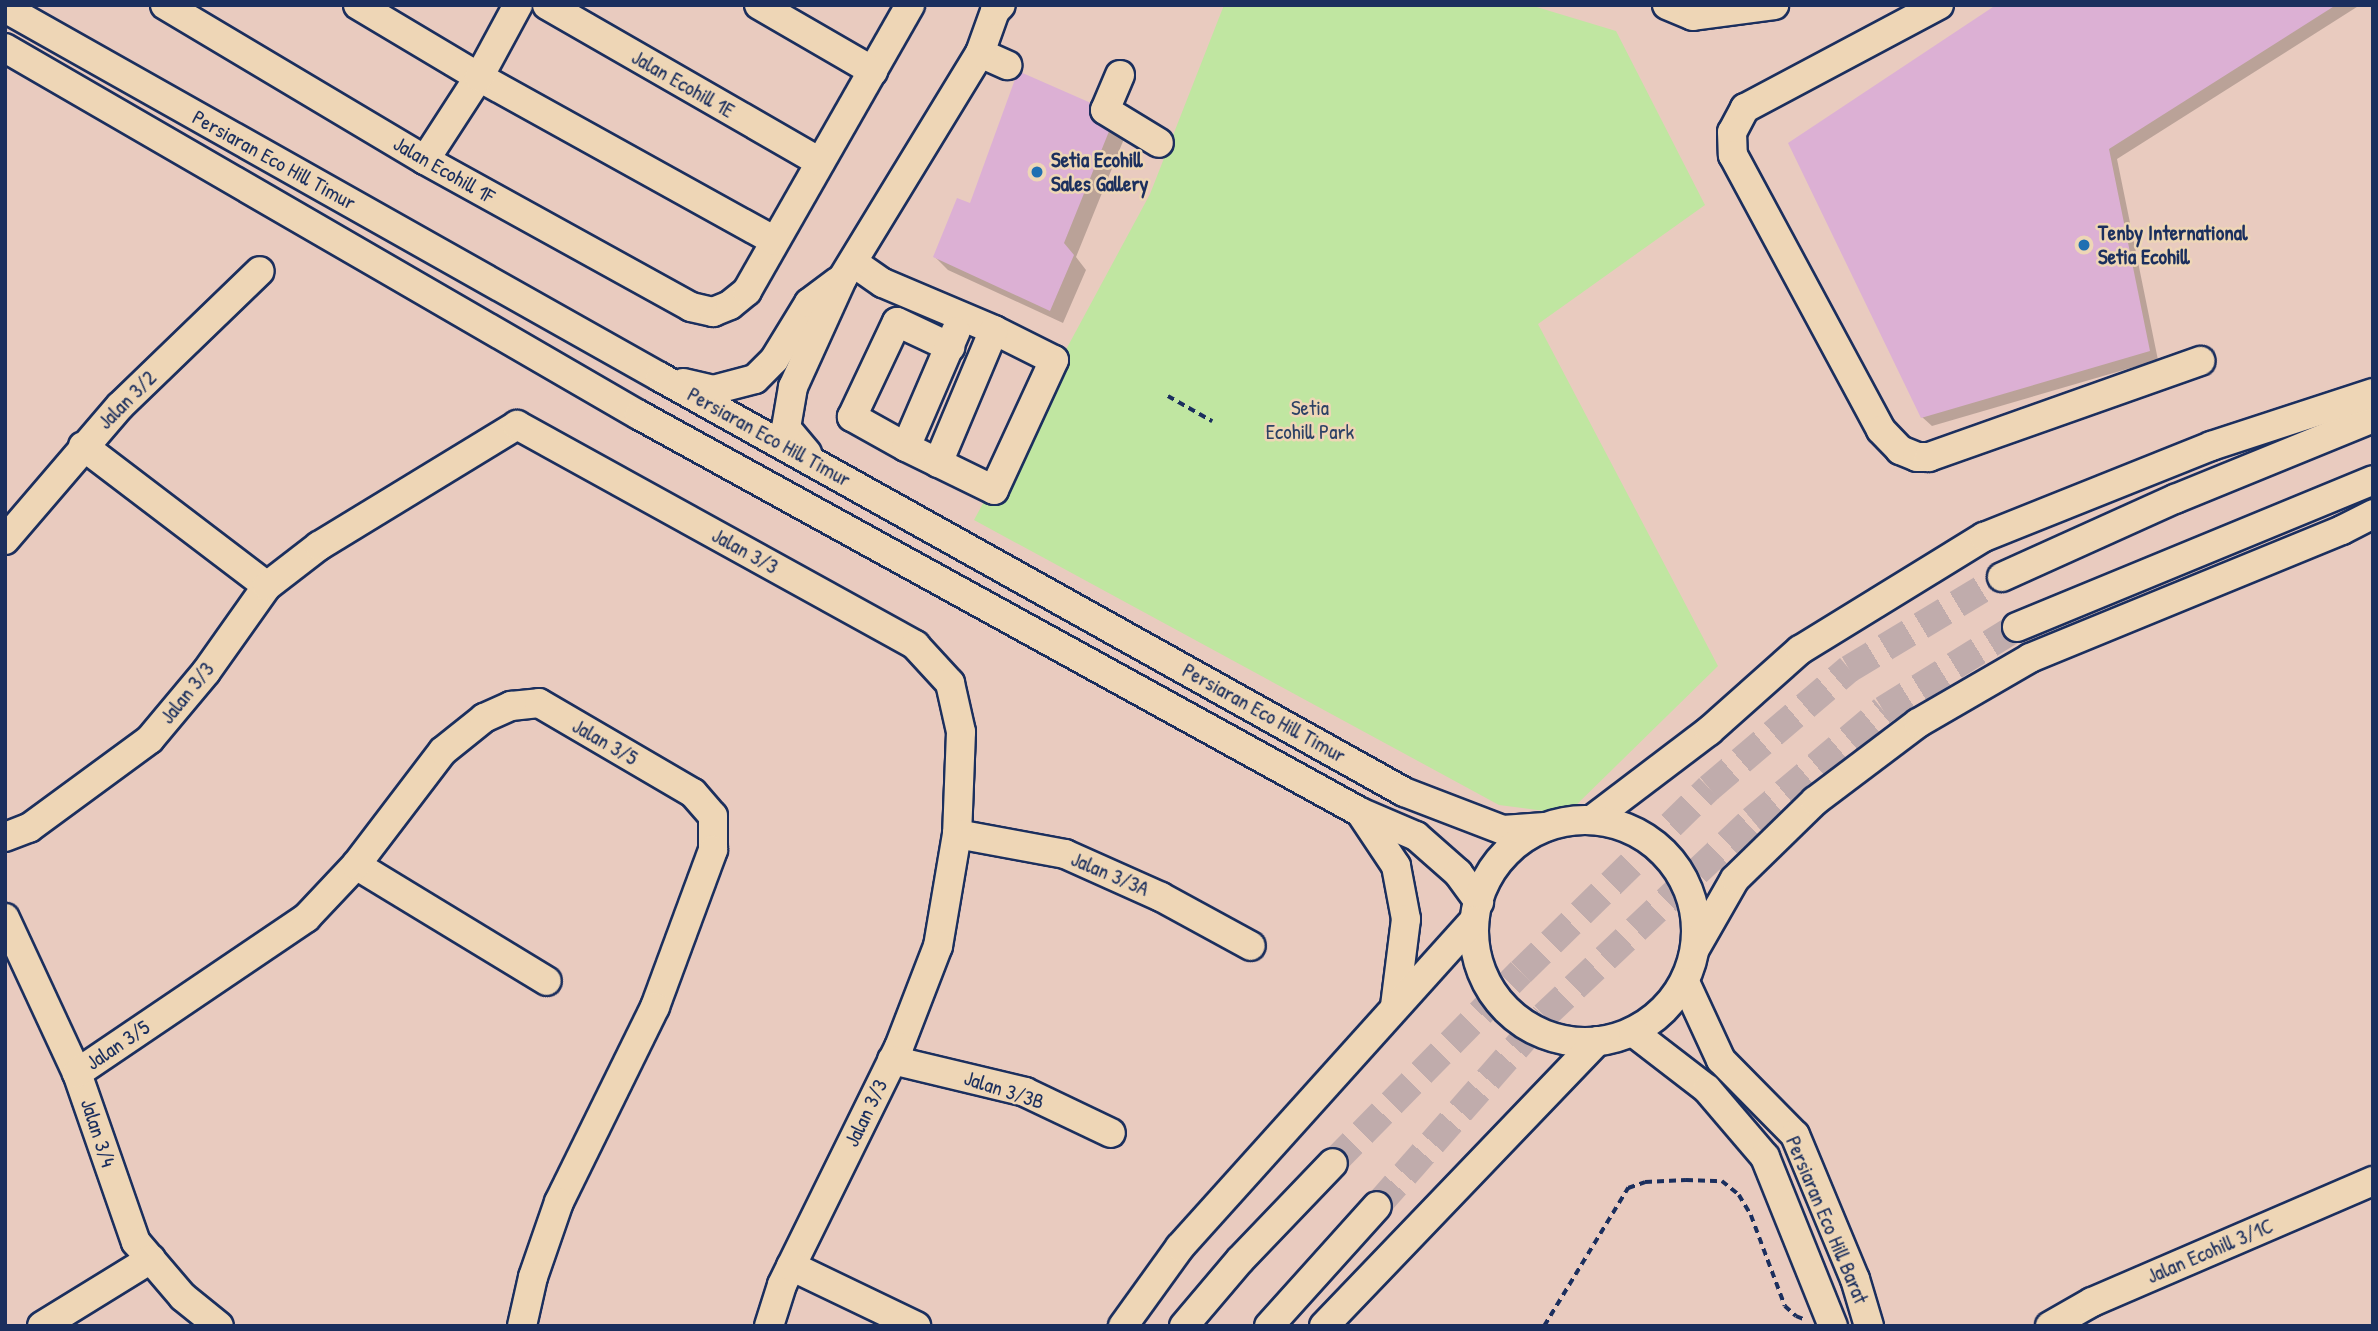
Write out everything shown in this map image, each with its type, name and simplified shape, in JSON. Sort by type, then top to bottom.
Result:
[{"type":"street","points":[[358,5],[479,77],[775,241],[910,5]]},
{"type":"street","points":[[425,160],[479,77],[517,5]]},
{"type":"street","name":"Jalan Ecohill 1E","points":[[547,5],[820,162]]},
{"type":"street","points":[[760,5],[873,71]]},
{"type":"street","points":[[822,466],[798,445],[786,428],[793,387],[848,271],[980,53],[995,11],[1001,5]]},
{"type":"street","points":[[1667,5],[1693,16],[1774,5]]},
{"type":"street","points":[[1939,5],[1745,108],[1732,132],[1733,155],[1881,430],[1900,450],[1917,457],[1929,457],[2200,361]]},
{"type":"street","name":"Persiaran Eco Hill Timur","points":[[5,8],[1404,792],[1503,830],[1545,827]]},
{"type":"street","name":"Jalan Ecohill 1F","points":[[181,9],[425,160],[691,307],[713,312],[730,304],[747,291],[775,241]]},
{"type":"street","name":"Persiaran Eco Hill Timur","points":[[5,48],[639,415],[1360,812],[1416,836],[1458,873],[1476,911]]},
{"type":"street","points":[[980,53],[1007,65]]},
{"type":"street","points":[[1120,75],[1105,110],[1159,143]]},
{"type":"street","name":"Jalan 3/2","points":[[5,540],[120,406],[260,271]]},
{"type":"street","points":[[660,377],[713,390],[755,379],[774,360],[809,303],[848,271]]},
{"type":"street","points":[[848,271],[994,330],[1054,360],[994,489],[906,447],[852,417],[897,322],[950,347]]},
{"type":"street","points":[[906,447],[961,316]]},
{"type":"street","points":[[938,463],[994,330]]},
{"type":"street","points":[[1123,1326],[1180,1247],[1476,911],[1496,863],[1518,842],[1545,827],[1593,819],[1709,731],[1800,650],[1984,537],[2211,446],[2373,393]]},
{"type":"street","points":[[2002,577],[2175,499],[2373,418]]},
{"type":"street","name":"Jalan 3/3","points":[[5,837],[29,828],[150,739],[206,672],[267,586],[319,546],[517,425],[915,645],[950,683],[961,732],[957,834],[938,946],[892,1060],[791,1266],[769,1326]]},
{"type":"street","points":[[83,446],[267,586]]},
{"type":"street","points":[[2017,627],[2373,480]]},
{"type":"street","points":[[1476,911],[1476,950],[1485,978],[1502,1004],[1524,1023],[1559,1039],[1597,1041],[1633,1032],[1663,1011],[1685,982],[1696,947],[1735,879],[1815,801],[1918,723],[2030,658],[2342,530],[2373,514]]},
{"type":"street","name":"Jalan 3/5","points":[[77,1073],[306,918],[356,865],[443,751],[484,718],[510,706],[538,703],[693,793],[713,816],[713,850],[655,1007],[559,1202],[533,1277],[522,1326]]},
{"type":"street","points":[[1360,812],[1396,866],[1406,919],[1395,1006]]},
{"type":"street","points":[[1593,819],[1641,835],[1664,853],[1682,876],[1695,910],[1696,947]]},
{"type":"street","name":"Jalan 3/3A","points":[[957,834],[1065,854],[1161,897],[1251,946]]},
{"type":"street","points":[[356,865],[547,981]]},
{"type":"street","name":"Jalan 3/4","points":[[5,918],[31,979],[77,1073],[136,1242],[183,1297],[219,1326]]},
{"type":"street","name":"Persiaran Eco Hill Barat","points":[[1685,982],[1721,1060],[1795,1135],[1855,1279],[1869,1326]]},
{"type":"street","name":"Persiaran Eco Hill Barat","points":[[1633,1032],[1707,1089],[1765,1157],[1833,1324]]},
{"type":"street","points":[[1324,1326],[1597,1041]]},
{"type":"street","name":"Jalan 3/3B","points":[[892,1060],[1025,1092],[1111,1133]]},
{"type":"street","points":[[1184,1326],[1240,1260],[1333,1163]]},
{"type":"street","name":"Jalan Ecohill 3/1C","points":[[2050,1326],[2092,1302],[2373,1181]]},
{"type":"street","points":[[1269,1326],[1377,1206]]},
{"type":"street","points":[[42,1326],[151,1259]]},
{"type":"street","points":[[791,1266],[916,1326]]},
{"type":"path","points":[[1168,396],[1212,421]]},
{"type":"path","points":[[1544,1326],[1628,1188],[1646,1182],[1686,1180],[1716,1180],[1731,1187],[1751,1215],[1786,1306],[1801,1319],[1833,1324]]},
{"type":"green space","name":"Setia Ecohill Park","points":[[1224,5],[1530,5],[1616,31],[1705,205],[1538,324],[1718,666],[1567,814],[1499,805],[974,520],[1150,194]]},
{"type":"building","points":[[1996,5],[2336,5],[2109,149],[2150,351],[1921,418],[1788,143]]},
{"type":"building","name":"Setia Ecohill Sales Gallery","points":[[1018,71],[1116,114],[1064,243],[1074,255],[1050,311],[933,257],[957,198],[970,203]]},
{"type":"tunnel","points":[[1333,1163],[1521,972],[1709,788],[1849,669],[2002,577]]},
{"type":"tunnel","points":[[1377,1206],[1544,1016],[1752,820],[1883,710],[2017,627]]},
{"type":"place","name":"Setia Ecohill Sales Gallery","points":[[1037,172]]},
{"type":"place","name":"Tenby International Setia Ecohill","points":[[2084,245]]}]
